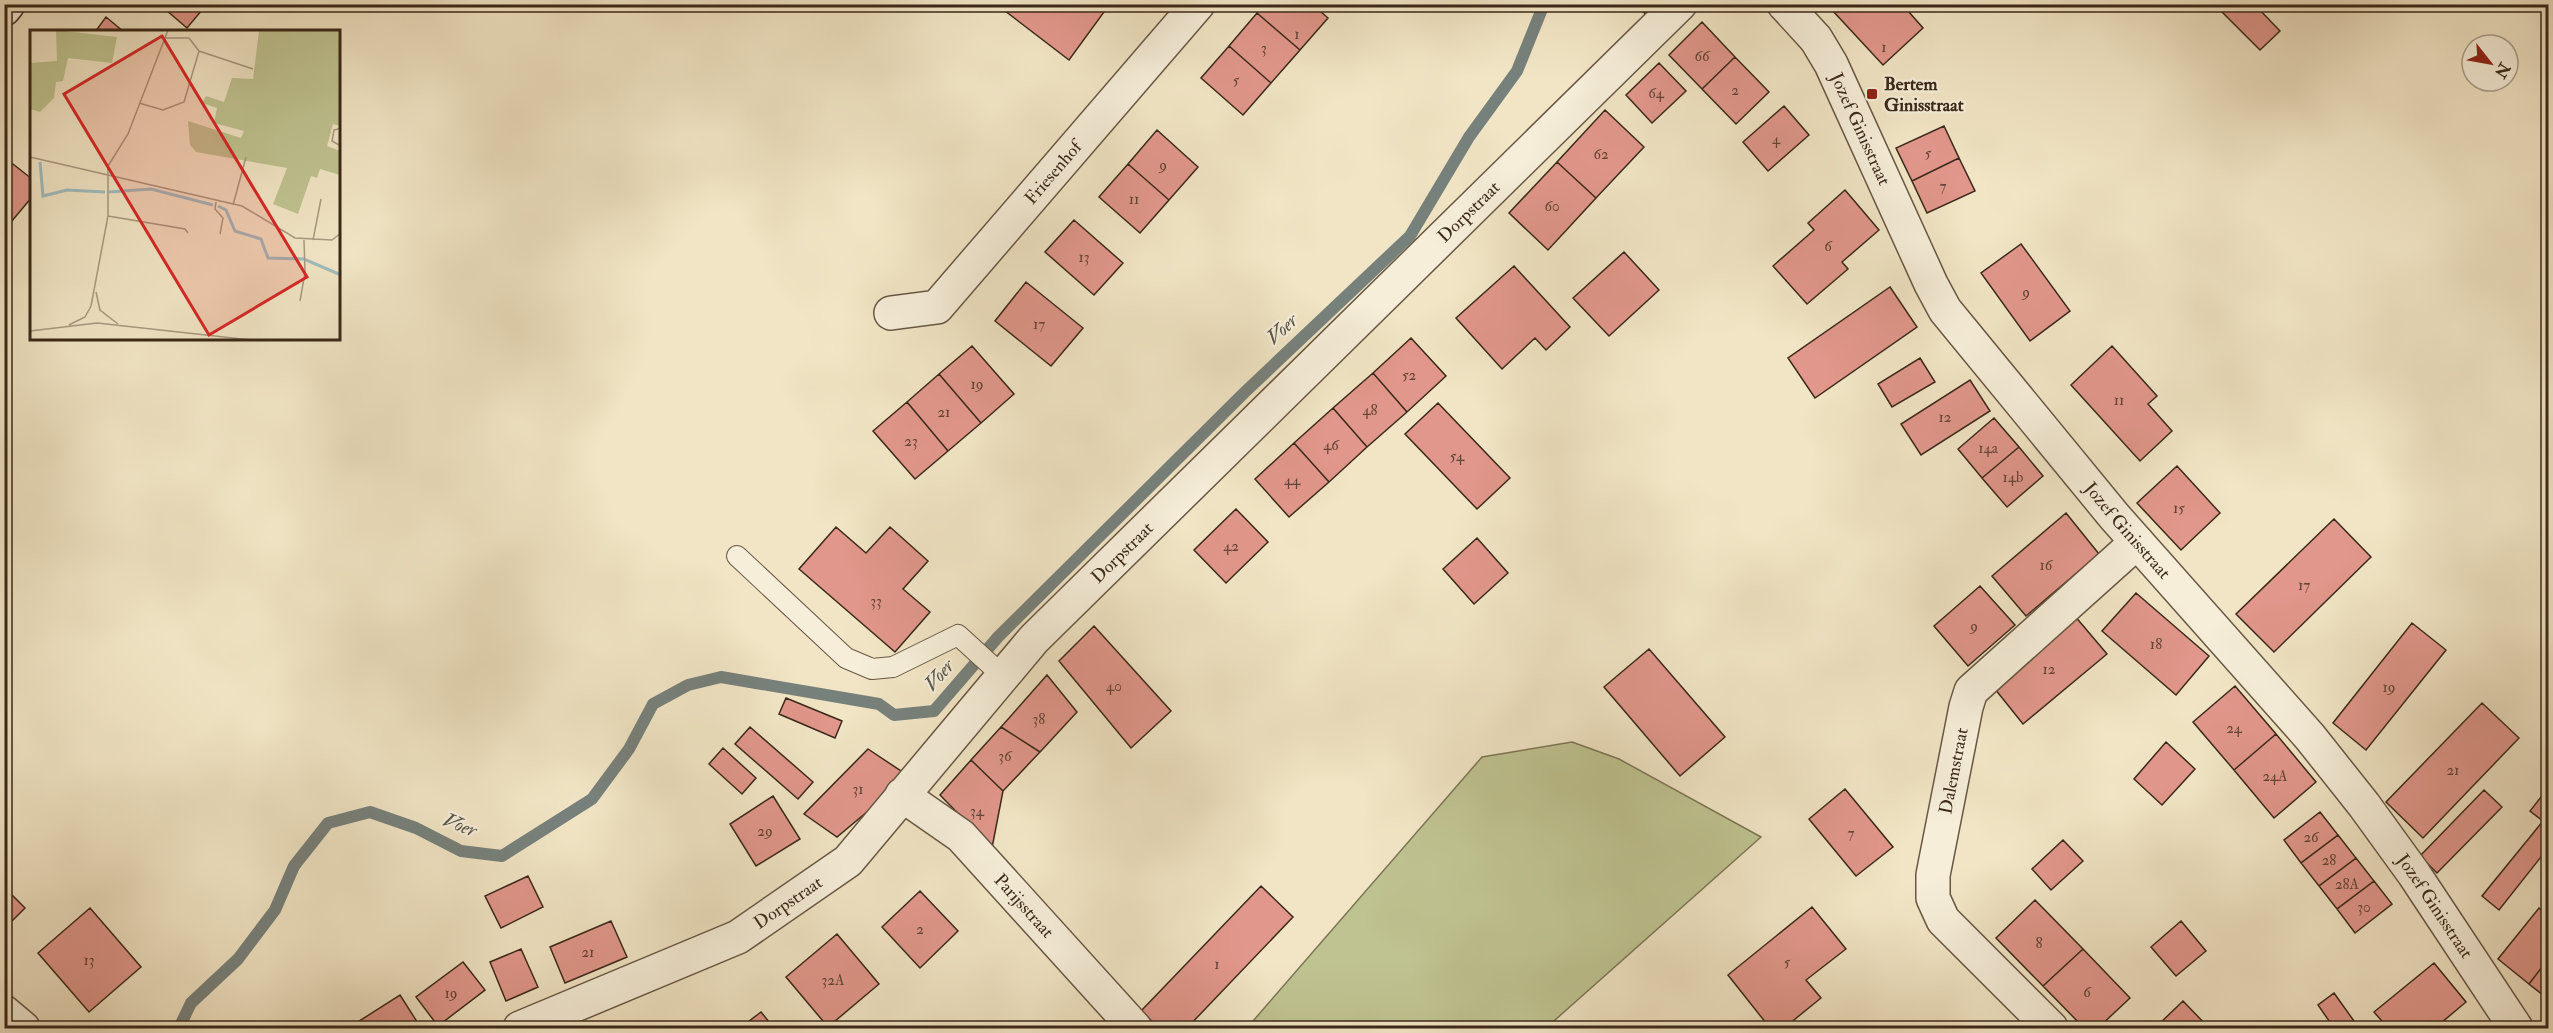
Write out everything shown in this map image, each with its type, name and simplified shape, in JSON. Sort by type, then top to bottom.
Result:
[{"type":"street","points":[[4,9],[8,4]]},
{"type":"street","name":"Friesenhof","points":[[891,313],[937,308],[1198,4]]},
{"type":"street","name":"Dorpstraat","points":[[520,1029],[738,937],[848,861],[902,795],[997,669],[1035,639],[1200,474],[1680,4]]},
{"type":"street","name":"Jozef Ginisstraat","points":[[1784,4],[1816,39],[1831,64],[1930,284],[1945,310],[2137,542],[2310,737],[2414,873],[2516,1029]]},
{"type":"street","name":"Dalemstraat","points":[[2051,1029],[1943,920],[1933,898],[1933,875],[1966,707],[1971,692],[2137,542]]},
{"type":"street","name":"Parijsstraat","points":[[902,795],[961,836],[1135,1029]]},
{"type":"street","points":[[4,1012],[23,1029]]},
{"type":"lane","points":[[736,556],[846,657],[872,669],[893,667],[958,635],[997,669]]},
{"type":"green space","points":[[1572,742],[1619,759],[1761,837],[1546,1028],[1247,1028],[1482,757]]},
{"type":"building","points":[[159,4],[207,4],[187,28]]},
{"type":"building","points":[[996,4],[1094,4],[1104,12],[1069,60]]},
{"type":"building","points":[[1265,4],[1312,4],[1328,18],[1300,50],[1257,13]]},
{"type":"building","points":[[1634,4],[1659,4],[1649,17]]},
{"type":"building","points":[[1838,4],[1902,4],[1923,28],[1883,65],[1832,10]]},
{"type":"building","points":[[2214,4],[2254,4],[2280,31],[2260,50]]},
{"type":"building","points":[[1257,13],[1300,50],[1271,83],[1229,46]]},
{"type":"building","points":[[106,17],[122,30],[96,30]]},
{"type":"building","points":[[1702,22],[1735,57],[1702,89],[1669,55]]},
{"type":"building","points":[[1229,46],[1271,83],[1243,115],[1201,78]]},
{"type":"building","points":[[1735,57],[1769,92],[1736,124],[1702,89]]},
{"type":"building","points":[[1659,63],[1686,91],[1652,123],[1626,95]]},
{"type":"building","points":[[1784,106],[1809,135],[1768,171],[1743,142]]},
{"type":"building","points":[[1605,110],[1644,147],[1596,198],[1557,162]]},
{"type":"building","points":[[1944,126],[1959,158],[1912,181],[1896,148]]},
{"type":"building","points":[[1157,130],[1198,167],[1169,200],[1128,164]]},
{"type":"building","points":[[4,157],[30,177],[30,199],[6,228],[4,227]]},
{"type":"building","points":[[1959,158],[1975,191],[1927,213],[1912,181]]},
{"type":"building","points":[[1557,162],[1596,198],[1548,250],[1509,213]]},
{"type":"building","points":[[1128,164],[1169,200],[1140,233],[1099,197]]},
{"type":"building","points":[[1845,190],[1879,230],[1842,262],[1848,269],[1807,304],[1773,266],[1814,230],[1808,223]]},
{"type":"building","points":[[1074,220],[1123,263],[1094,295],[1045,252]]},
{"type":"building","points":[[2021,244],[2070,311],[2030,341],[1981,273]]},
{"type":"building","points":[[1624,252],[1659,290],[1609,336],[1573,298]]},
{"type":"building","points":[[1514,266],[1570,327],[1546,350],[1535,338],[1502,369],[1456,318]]},
{"type":"building","points":[[1026,282],[1083,328],[1051,366],[995,321]]},
{"type":"building","points":[[1890,287],[1917,327],[1815,398],[1788,358]]},
{"type":"building","points":[[1411,338],[1446,376],[1407,412],[1373,373]]},
{"type":"building","points":[[972,346],[1014,394],[981,423],[939,374]]},
{"type":"building","points":[[2112,346],[2157,396],[2148,404],[2172,431],[2140,461],[2071,385]]},
{"type":"building","points":[[1920,358],[1935,382],[1892,407],[1878,384]]},
{"type":"building","points":[[1373,373],[1407,412],[1367,447],[1333,408]]},
{"type":"building","points":[[939,374],[981,423],[948,451],[907,402]]},
{"type":"building","points":[[1970,380],[1990,411],[1921,455],[1901,424]]},
{"type":"building","points":[[907,402],[948,451],[915,479],[873,431]]},
{"type":"building","points":[[1438,403],[1510,478],[1477,509],[1405,434]]},
{"type":"building","points":[[1333,408],[1367,447],[1329,482],[1294,443]]},
{"type":"building","points":[[1994,418],[2019,447],[1982,478],[1958,449]]},
{"type":"building","points":[[1294,443],[1329,482],[1289,517],[1255,479]]},
{"type":"building","points":[[2019,447],[2043,476],[2007,507],[1982,478]]},
{"type":"building","points":[[2177,466],[2220,513],[2181,550],[2137,503]]},
{"type":"building","points":[[1236,509],[1268,542],[1226,583],[1194,550]]},
{"type":"building","points":[[2066,513],[2099,554],[2026,616],[1992,576]]},
{"type":"building","points":[[2334,519],[2371,557],[2274,652],[2236,614]]},
{"type":"building","points":[[836,527],[866,553],[890,527],[928,561],[903,589],[930,612],[895,652],[799,569]]},
{"type":"building","points":[[1477,538],[1508,573],[1474,604],[1443,569]]},
{"type":"building","points":[[1980,586],[2015,625],[1968,666],[1934,626]]},
{"type":"building","points":[[2136,593],[2209,656],[2176,695],[2102,631]]},
{"type":"building","points":[[2074,615],[2107,654],[2023,724],[1991,684]]},
{"type":"building","points":[[2412,623],[2446,650],[2366,750],[2333,723]]},
{"type":"building","points":[[1094,626],[1171,711],[1131,748],[1059,661]]},
{"type":"building","points":[[1649,649],[1725,737],[1680,776],[1604,687]]},
{"type":"building","points":[[1047,675],[1077,712],[1040,752],[1001,727]]},
{"type":"building","points":[[2235,686],[2276,734],[2234,770],[2193,722]]},
{"type":"building","points":[[786,698],[842,721],[835,738],[779,714]]},
{"type":"building","points":[[2482,703],[2519,738],[2423,838],[2386,802]]},
{"type":"building","points":[[750,727],[813,782],[798,799],[735,744]]},
{"type":"building","points":[[1001,727],[1040,752],[1003,791],[971,760]]},
{"type":"building","points":[[2276,734],[2316,782],[2274,818],[2234,770]]},
{"type":"building","points":[[2166,742],[2195,769],[2162,805],[2134,779]]},
{"type":"building","points":[[723,748],[756,778],[742,794],[709,764]]},
{"type":"building","points":[[868,749],[904,773],[874,806],[837,837],[804,814]]},
{"type":"building","points":[[971,760],[1003,791],[992,848],[940,795]]},
{"type":"building","points":[[2548,788],[2548,848],[2499,910],[2482,896],[2543,821],[2530,811]]},
{"type":"building","points":[[1845,789],[1893,847],[1856,876],[1809,819]]},
{"type":"building","points":[[2484,790],[2502,807],[2437,873],[2420,856]]},
{"type":"building","points":[[773,796],[800,839],[756,866],[730,824]]},
{"type":"building","points":[[2320,812],[2338,835],[2301,863],[2284,840]]},
{"type":"building","points":[[2338,835],[2356,858],[2319,886],[2301,863]]},
{"type":"building","points":[[2063,840],[2083,861],[2051,890],[2032,869]]},
{"type":"building","points":[[2356,858],[2374,881],[2337,909],[2319,886]]},
{"type":"building","points":[[528,876],[543,907],[501,928],[485,896]]},
{"type":"building","points":[[2374,881],[2392,904],[2355,933],[2337,909]]},
{"type":"building","points":[[1261,886],[1293,917],[1187,1028],[1159,1028],[1141,1011]]},
{"type":"building","points":[[7,890],[25,908],[4,929],[4,893]]},
{"type":"building","points":[[920,891],[958,931],[920,968],[882,927]]},
{"type":"building","points":[[2035,900],[2083,949],[2043,986],[1996,938]]},
{"type":"building","points":[[1812,907],[1846,949],[1806,980],[1821,998],[1784,1028],[1770,1028],[1728,975]]},
{"type":"building","points":[[90,908],[141,967],[89,1012],[38,953]]},
{"type":"building","points":[[2539,908],[2548,916],[2548,959],[2529,984],[2498,959]]},
{"type":"building","points":[[611,921],[627,957],[565,983],[550,947]]},
{"type":"building","points":[[2181,921],[2206,951],[2176,976],[2151,947]]},
{"type":"building","points":[[837,934],[879,984],[828,1027],[786,977]]},
{"type":"building","points":[[521,949],[538,987],[506,1001],[490,962]]},
{"type":"building","points":[[2083,949],[2130,998],[2098,1028],[2084,1028],[2043,986]]},
{"type":"building","points":[[2548,959],[2548,999],[2529,984]]},
{"type":"building","points":[[463,962],[485,990],[438,1026],[416,997]]},
{"type":"building","points":[[2434,963],[2466,1002],[2435,1028],[2388,1028],[2374,1012]]},
{"type":"building","points":[[2334,993],[2359,1028],[2334,1028],[2318,1005]]},
{"type":"building","points":[[400,995],[421,1028],[356,1028],[353,1025]]},
{"type":"building","points":[[2183,1001],[2209,1028],[2155,1028]]},
{"type":"building","points":[[761,1012],[774,1028],[740,1028]]},
{"type":"waterway","name":"Voer","points":[[179,1028],[191,1003],[238,959],[275,910],[294,866],[328,823],[370,812],[416,828],[461,851],[502,856],[592,799],[629,749],[653,704],[688,685],[721,677],[879,704],[894,715],[934,711],[998,637],[1245,392],[1410,236],[1469,137],[1517,71],[1544,4]]},
{"type":"place","name":"Bertem Ginisstraat","points":[[1872,94]]}]
